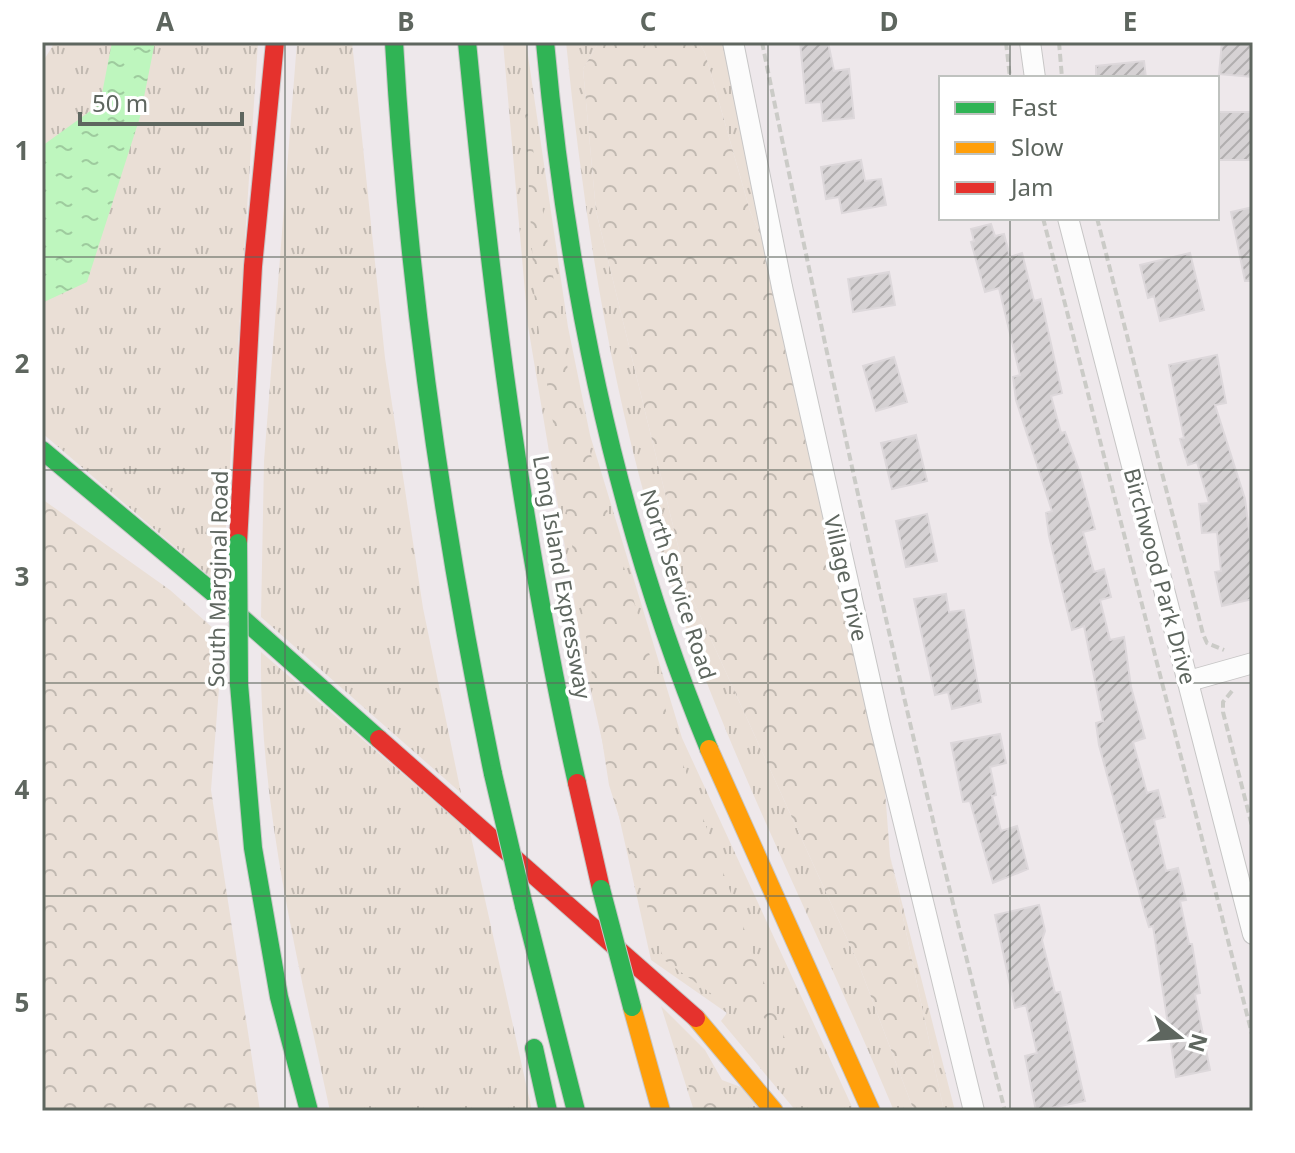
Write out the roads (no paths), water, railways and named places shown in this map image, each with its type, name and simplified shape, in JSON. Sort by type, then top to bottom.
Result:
[{"type":"main road","name":"South Marginal Road","points":[[275,42],[253,266],[238,543],[239,684],[253,848],[279,997],[309,1111]]},
{"type":"main road","points":[[394,42],[400,171],[425,405],[468,657],[493,774],[576,1111]]},
{"type":"main road","name":"Long Island Expressway","points":[[467,42],[483,214],[506,393],[548,643],[601,889],[661,1111]]},
{"type":"main road","name":"North Service Road","points":[[545,42],[566,221],[588,345],[629,516],[658,612],[717,767],[871,1111]]},
{"type":"main road","points":[[42,450],[209,589],[700,1022],[774,1111]]},
{"type":"main road","points":[[524,906],[528,997]]},
{"type":"main road","points":[[530,1027],[548,1111]]},
{"type":"street","name":"Village Drive","points":[[733,42],[782,287],[880,725],[974,1111]]},
{"type":"street","points":[[1030,42],[1035,76]]},
{"type":"street","name":"Birchwood Park Drive","points":[[1069,220],[1253,934]]},
{"type":"street","points":[[1189,681],[1253,663]]},
{"type":"water","points":[[112,42],[155,42],[140,117],[87,282],[44,302],[42,146],[100,104]]}]
